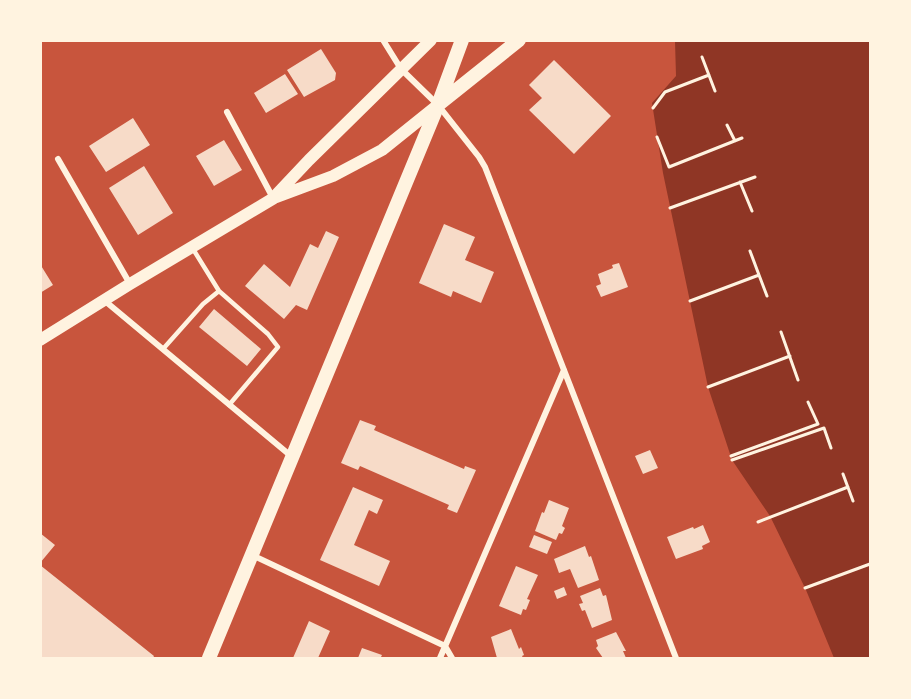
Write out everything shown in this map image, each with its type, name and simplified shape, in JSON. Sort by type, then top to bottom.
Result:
[{"type":"main road","points":[[274,198],[309,160],[431,40]]},
{"type":"main road","points":[[209,658],[438,105],[462,40]]},
{"type":"main road","points":[[40,340],[274,198],[333,176],[382,150],[519,40]]},
{"type":"street","points":[[383,40],[401,69],[438,105],[485,167],[676,658]]},
{"type":"street","points":[[227,112],[274,198]]},
{"type":"street","points":[[58,159],[130,284]]},
{"type":"street","points":[[105,301],[293,457]]},
{"type":"street","points":[[440,658],[564,370]]},
{"type":"street","points":[[252,555],[445,646],[452,658]]},
{"type":"lane","points":[[192,248],[219,291],[268,334],[278,347],[229,405]]},
{"type":"lane","points":[[163,349],[203,304],[219,291]]},
{"type":"path","points":[[702,57],[715,91]]},
{"type":"path","points":[[653,108],[665,92],[708,75]]},
{"type":"path","points":[[727,125],[735,141]]},
{"type":"path","points":[[657,137],[669,167],[742,138]]},
{"type":"path","points":[[670,208],[755,177]]},
{"type":"path","points":[[740,182],[752,211]]},
{"type":"path","points":[[750,251],[767,296]]},
{"type":"path","points":[[690,301],[759,275]]},
{"type":"path","points":[[781,332],[798,380]]},
{"type":"path","points":[[708,387],[790,356]]},
{"type":"path","points":[[808,402],[818,424],[732,458],[824,428],[831,448]]},
{"type":"path","points":[[843,474],[853,501]]},
{"type":"path","points":[[759,522],[848,487]]},
{"type":"path","points":[[805,588],[870,564]]},
{"type":"shaded area","points":[[675,41],[870,41],[870,658],[834,658],[806,590],[770,516],[732,460],[708,387],[663,173],[652,103],[676,76]]},
{"type":"building","points":[[321,49],[336,73],[335,80],[304,97],[287,70]]},
{"type":"building","points":[[554,60],[611,116],[574,154],[529,110],[542,98],[529,85]]},
{"type":"building","points":[[285,74],[298,94],[266,113],[254,93]]},
{"type":"building","points":[[133,118],[150,145],[106,172],[89,146]]},
{"type":"building","points":[[224,140],[242,170],[214,186],[196,156]]},
{"type":"building","points":[[144,166],[173,213],[138,235],[109,188]]},
{"type":"building","points":[[444,224],[475,237],[465,260],[494,272],[481,303],[453,291],[451,297],[419,283]]},
{"type":"building","points":[[326,231],[339,237],[307,310],[296,305],[284,319],[245,286],[264,264],[290,287],[310,244],[318,248]]},
{"type":"building","points":[[619,263],[628,287],[601,297],[596,286],[601,284],[598,274]]},
{"type":"building","points":[[40,264],[53,285],[40,293]]},
{"type":"building","points":[[214,309],[261,349],[247,366],[199,327]]},
{"type":"building","points":[[360,420],[376,426],[374,430],[464,469],[465,466],[476,470],[457,513],[447,509],[449,505],[360,466],[358,470],[341,463]]},
{"type":"building","points":[[650,450],[658,468],[643,474],[635,456]]},
{"type":"building","points":[[353,487],[383,500],[377,514],[369,510],[354,545],[390,561],[379,586],[320,560]]},
{"type":"building","points":[[549,500],[569,508],[562,526],[565,528],[556,540],[535,531]]},
{"type":"building","points":[[703,525],[710,542],[702,546],[703,549],[676,559],[667,537]]},
{"type":"building","points":[[40,533],[55,545],[40,563]]},
{"type":"building","points":[[534,535],[552,542],[547,554],[529,547]]},
{"type":"building","points":[[585,546],[599,580],[578,588],[570,569],[559,573],[554,559]]},
{"type":"building","points":[[40,565],[154,656],[153,658],[40,658]]},
{"type":"building","points":[[516,566],[538,575],[527,599],[530,600],[526,610],[523,609],[521,615],[499,606]]},
{"type":"building","points":[[564,587],[567,595],[557,599],[554,591]]},
{"type":"building","points":[[600,588],[603,596],[606,595],[612,620],[592,628],[585,610],[582,611],[579,604],[583,603],[580,596]]},
{"type":"building","points":[[309,621],[330,631],[318,658],[293,658]]},
{"type":"building","points":[[511,629],[519,649],[521,647],[523,658],[497,658],[491,637]]},
{"type":"building","points":[[616,632],[626,651],[623,651],[626,658],[603,658],[596,648],[598,646],[596,640]]},
{"type":"building","points":[[362,648],[382,655],[381,657],[385,658],[358,658]]}]
